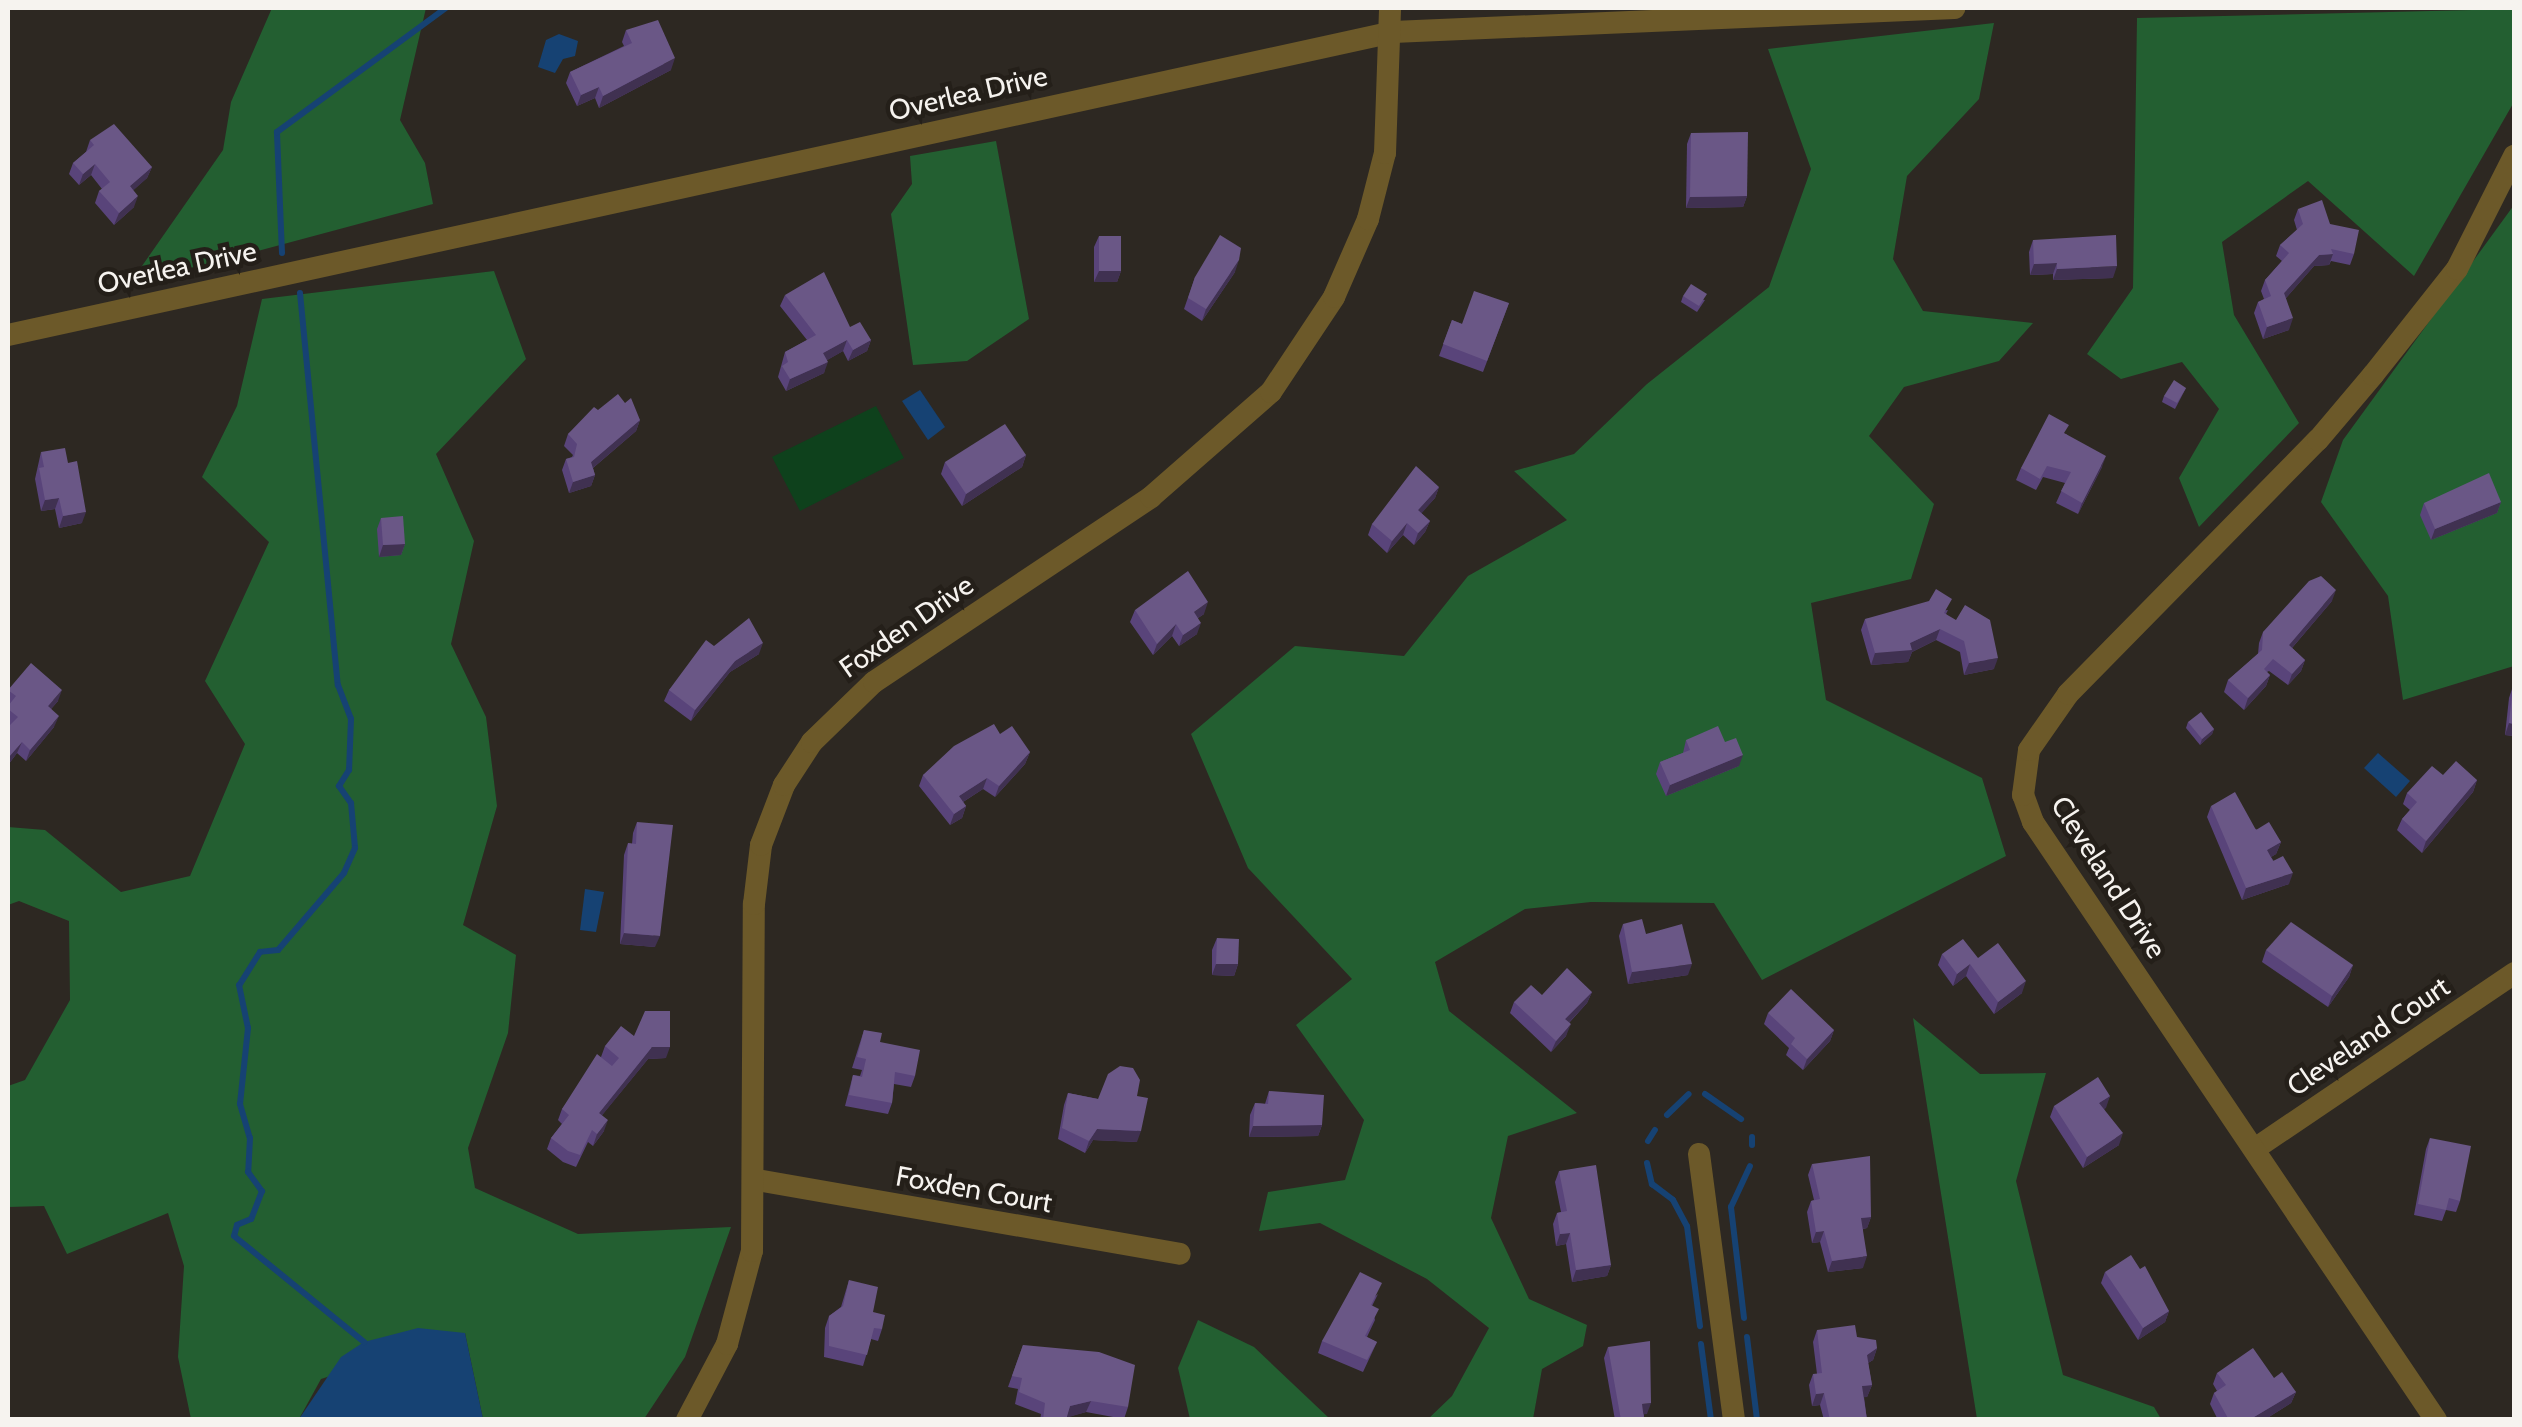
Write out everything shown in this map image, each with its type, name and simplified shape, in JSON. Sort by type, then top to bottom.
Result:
[{"type":"street","name":"Foxden Drive","points":[[687,1420],[726,1344],[752,1251],[756,1180],[754,904],[761,845],[794,767],[874,682],[1151,497],[1271,392],[1334,297],[1368,219],[1385,153],[1390,8]]},
{"type":"street","name":"Overlea Drive","points":[[8,335],[1392,32],[1954,8]]},
{"type":"street","name":"Cleveland Drive","points":[[2436,1420],[2033,822],[2022,795],[2029,750],[2068,694],[2373,375],[2457,270],[2514,156]]},
{"type":"street","name":"Cleveland Court","points":[[2256,1148],[2514,973]]},
{"type":"street","points":[[1698,1154],[1734,1420]]},
{"type":"street","name":"Foxden Court","points":[[756,1180],[1180,1254]]},
{"type":"green space","points":[[272,8],[426,8],[400,120],[425,163],[433,204],[128,286],[223,150],[231,102]]},
{"type":"green space","points":[[2514,9],[2514,102],[2414,276],[2308,181],[2222,242],[2234,315],[2299,423],[2199,527],[2179,478],[2219,409],[2182,362],[2121,379],[2087,354],[2133,288],[2137,18]]},
{"type":"green space","points":[[1994,23],[1979,99],[1907,176],[1893,259],[1923,311],[2033,323],[1999,361],[1904,387],[1869,436],[1934,504],[1911,579],[1811,603],[1826,700],[1982,778],[2006,856],[1762,980],[1714,903],[1591,902],[1525,909],[1435,962],[1449,1011],[1577,1113],[1508,1136],[1491,1218],[1529,1299],[1587,1325],[1583,1346],[1542,1369],[1533,1419],[1428,1419],[1452,1396],[1489,1328],[1427,1279],[1320,1223],[1259,1231],[1268,1192],[1345,1180],[1364,1120],[1296,1025],[1352,979],[1248,868],[1191,734],[1295,646],[1404,656],[1468,576],[1567,520],[1514,471],[1574,454],[1647,384],[1769,287],[1811,169],[1768,49]]},
{"type":"green space","points":[[996,141],[1029,319],[967,361],[913,365],[891,214],[912,184],[910,156]]},
{"type":"green space","points":[[2514,205],[2514,666],[2403,700],[2388,596],[2321,502],[2343,440]]},
{"type":"green space","points":[[494,271],[526,359],[436,454],[474,541],[451,644],[486,717],[497,806],[463,925],[516,955],[508,1033],[468,1148],[475,1188],[578,1234],[731,1227],[685,1357],[644,1419],[483,1419],[465,1333],[321,1379],[299,1419],[191,1419],[178,1357],[184,1266],[168,1213],[67,1254],[44,1206],[8,1207],[8,1086],[25,1080],[70,1000],[69,921],[19,901],[8,905],[8,827],[45,830],[121,892],[190,876],[245,744],[205,681],[269,542],[202,477],[237,406],[262,299]]},
{"type":"green space","points":[[876,406],[904,458],[800,511],[772,457]]},
{"type":"green space","points":[[1913,1018],[1980,1074],[2046,1073],[2016,1181],[2063,1375],[2154,1407],[2161,1419],[1977,1419]]},
{"type":"green space","points":[[1198,1320],[1254,1347],[1330,1419],[1190,1419],[1178,1368]]},
{"type":"water","points":[[559,34],[578,41],[575,56],[563,59],[555,73],[538,67],[546,40]]},
{"type":"water","points":[[920,390],[945,427],[928,440],[902,401]]},
{"type":"water","points":[[2378,753],[2410,781],[2396,797],[2364,768]]},
{"type":"water","points":[[585,889],[604,892],[596,932],[580,930]]},
{"type":"water","points":[[418,1328],[465,1333],[483,1419],[299,1419],[341,1357],[364,1342]]},
{"type":"building","points":[[658,20],[675,58],[603,96],[599,87],[581,95],[570,72],[632,43],[626,30]]},
{"type":"building","points":[[114,124],[152,167],[130,186],[138,196],[119,213],[99,191],[110,182],[95,164],[83,174],[73,163],[94,145],[90,140]]},
{"type":"building","points":[[1748,132],[1747,196],[1690,197],[1691,133]]},
{"type":"building","points":[[2322,200],[2330,224],[2359,230],[2354,254],[2331,249],[2333,254],[2319,255],[2284,293],[2293,318],[2267,327],[2258,302],[2271,296],[2265,280],[2289,253],[2280,245],[2303,224],[2298,209]]},
{"type":"building","points":[[1220,235],[1241,248],[1239,260],[1206,309],[1188,298],[1195,277]]},
{"type":"building","points":[[2116,235],[2117,266],[2057,269],[2057,263],[2034,264],[2033,240]]},
{"type":"building","points":[[1099,236],[1121,236],[1121,271],[1099,271]]},
{"type":"building","points":[[824,272],[850,327],[860,322],[871,340],[853,350],[847,340],[823,353],[828,362],[790,379],[782,366],[788,362],[785,352],[816,335],[785,295]]},
{"type":"building","points":[[1691,284],[1707,294],[1699,306],[1683,296]]},
{"type":"building","points":[[1474,291],[1509,303],[1487,361],[1443,344],[1452,320],[1462,324]]},
{"type":"building","points":[[2174,380],[2186,388],[2177,403],[2164,396]]},
{"type":"building","points":[[618,394],[625,403],[631,398],[640,420],[591,462],[595,475],[573,482],[566,459],[574,457],[577,444],[568,434],[594,407],[598,410]]},
{"type":"building","points":[[2049,414],[2069,425],[2064,433],[2106,456],[2082,503],[2061,491],[2071,472],[2047,466],[2040,479],[2021,468]]},
{"type":"building","points":[[1005,424],[1026,455],[966,494],[945,462]]},
{"type":"building","points":[[65,448],[68,463],[77,461],[86,512],[63,516],[59,498],[45,500],[39,468],[44,467],[41,452]]},
{"type":"building","points":[[1416,466],[1439,487],[1418,510],[1430,521],[1418,533],[1407,523],[1392,541],[1372,524]]},
{"type":"building","points":[[2489,473],[2501,502],[2435,529],[2424,503]]},
{"type":"building","points":[[403,516],[405,544],[383,545],[381,518]]},
{"type":"building","points":[[1188,571],[1208,602],[1194,612],[1201,623],[1183,635],[1176,624],[1157,644],[1135,610]]},
{"type":"building","points":[[2321,576],[2336,590],[2289,645],[2305,660],[2292,674],[2273,659],[2264,669],[2270,675],[2248,698],[2228,680],[2262,650],[2263,632],[2309,581]]},
{"type":"building","points":[[1936,589],[1952,599],[1944,613],[1956,620],[1965,605],[1990,620],[1998,658],[1969,663],[1964,641],[1940,629],[1910,643],[1912,650],[1875,653],[1865,619],[1929,601]]},
{"type":"building","points":[[749,618],[763,643],[735,661],[695,710],[669,690],[706,640],[714,646]]},
{"type":"building","points":[[31,663],[62,690],[48,706],[59,716],[30,750],[22,742],[8,758],[8,727],[18,717],[8,709],[16,696],[8,690]]},
{"type":"building","points":[[2514,687],[2514,724],[2509,723]]},
{"type":"building","points":[[2201,712],[2214,729],[2202,739],[2188,722]]},
{"type":"building","points":[[994,724],[1000,734],[1012,726],[1030,752],[999,786],[987,778],[959,796],[966,806],[954,814],[923,775],[954,746]]},
{"type":"building","points":[[1718,726],[1725,742],[1736,738],[1743,755],[1670,785],[1660,762],[1690,750],[1686,740]]},
{"type":"building","points":[[2456,761],[2477,780],[2426,841],[2402,819],[2417,802],[2407,793],[2432,766],[2443,775]]},
{"type":"building","points":[[2235,792],[2256,830],[2269,822],[2281,842],[2267,850],[2273,861],[2283,856],[2293,873],[2246,888],[2211,806]]},
{"type":"building","points":[[637,822],[673,825],[660,936],[624,933],[628,843],[636,844]]},
{"type":"building","points":[[1642,919],[1646,934],[1682,924],[1692,964],[1632,972],[1623,924]]},
{"type":"building","points":[[2291,922],[2353,965],[2332,996],[2266,950]]},
{"type":"building","points":[[1217,938],[1239,939],[1238,964],[1216,964]]},
{"type":"building","points":[[1963,939],[1978,958],[1998,943],[2026,981],[1998,1002],[1970,964],[1957,974],[1942,954]]},
{"type":"building","points":[[1567,968],[1592,992],[1565,1019],[1571,1024],[1556,1041],[1514,1002],[1531,985],[1542,995]]},
{"type":"building","points":[[1791,989],[1834,1030],[1807,1059],[1791,1044],[1795,1038],[1768,1013]]},
{"type":"building","points":[[645,1011],[670,1011],[670,1047],[652,1047],[599,1113],[608,1120],[597,1134],[592,1130],[580,1155],[568,1151],[551,1138],[569,1115],[562,1109],[597,1054],[612,1066],[619,1058],[605,1046],[621,1026],[634,1036]]},
{"type":"building","points":[[864,1030],[882,1033],[880,1042],[920,1050],[915,1076],[895,1072],[892,1103],[849,1095],[853,1075],[862,1077],[866,1059],[857,1057]]},
{"type":"building","points":[[1120,1066],[1133,1068],[1140,1080],[1137,1096],[1148,1098],[1141,1131],[1097,1129],[1089,1141],[1062,1128],[1068,1093],[1098,1099],[1108,1074]]},
{"type":"building","points":[[2098,1077],[2110,1096],[2099,1103],[2123,1133],[2087,1157],[2054,1106]]},
{"type":"building","points":[[1269,1091],[1324,1095],[1322,1125],[1253,1126],[1255,1103],[1268,1104]]},
{"type":"building","points":[[2430,1138],[2471,1146],[2460,1201],[2449,1198],[2446,1210],[2418,1204]]},
{"type":"building","points":[[1870,1156],[1871,1217],[1861,1218],[1867,1256],[1832,1261],[1824,1231],[1816,1232],[1811,1201],[1820,1199],[1812,1164]]},
{"type":"building","points":[[1596,1165],[1611,1265],[1576,1270],[1570,1233],[1560,1234],[1557,1213],[1567,1211],[1559,1171]]},
{"type":"building","points":[[2131,1255],[2140,1269],[2145,1266],[2169,1311],[2143,1328],[2105,1272]]},
{"type":"building","points":[[1360,1272],[1382,1283],[1371,1305],[1379,1309],[1365,1336],[1377,1342],[1367,1360],[1322,1341]]},
{"type":"building","points":[[849,1280],[878,1287],[873,1312],[885,1315],[882,1329],[874,1328],[867,1355],[829,1346],[829,1316],[843,1306]]},
{"type":"building","points":[[1855,1325],[1857,1337],[1876,1340],[1877,1348],[1867,1355],[1872,1385],[1862,1386],[1867,1420],[1830,1420],[1824,1393],[1816,1394],[1813,1374],[1822,1373],[1817,1330]]},
{"type":"building","points":[[1650,1341],[1651,1403],[1642,1404],[1644,1419],[1621,1420],[1608,1347]]},
{"type":"building","points":[[1023,1345],[1099,1352],[1135,1365],[1128,1407],[1091,1401],[1070,1406],[1066,1420],[1043,1420],[1045,1403],[1019,1392],[1022,1378],[1012,1376]]},
{"type":"building","points":[[2253,1348],[2274,1378],[2282,1372],[2296,1392],[2249,1420],[2229,1420],[2214,1393],[2226,1385],[2217,1373]]},
{"type":"waterway","points":[[282,253],[277,132],[446,8]]},
{"type":"waterway","points":[[300,293],[338,685],[351,719],[349,770],[339,786],[351,803],[355,848],[344,873],[278,950],[260,952],[239,985],[248,1028],[240,1104],[250,1138],[248,1172],[262,1191],[251,1219],[237,1225],[234,1236],[364,1342]]},
{"type":"waterway","points":[[1667,1115],[1689,1094]]},
{"type":"waterway","points":[[1705,1094],[1741,1119]]},
{"type":"waterway","points":[[1648,1141],[1655,1130]]},
{"type":"waterway","points":[[1752,1137],[1752,1145]]},
{"type":"waterway","points":[[1647,1163],[1652,1184],[1673,1200],[1687,1226],[1700,1326]]},
{"type":"waterway","points":[[1744,1318],[1731,1207],[1750,1166]]},
{"type":"waterway","points":[[1747,1337],[1757,1420]]},
{"type":"waterway","points":[[1701,1344],[1711,1420]]}]
